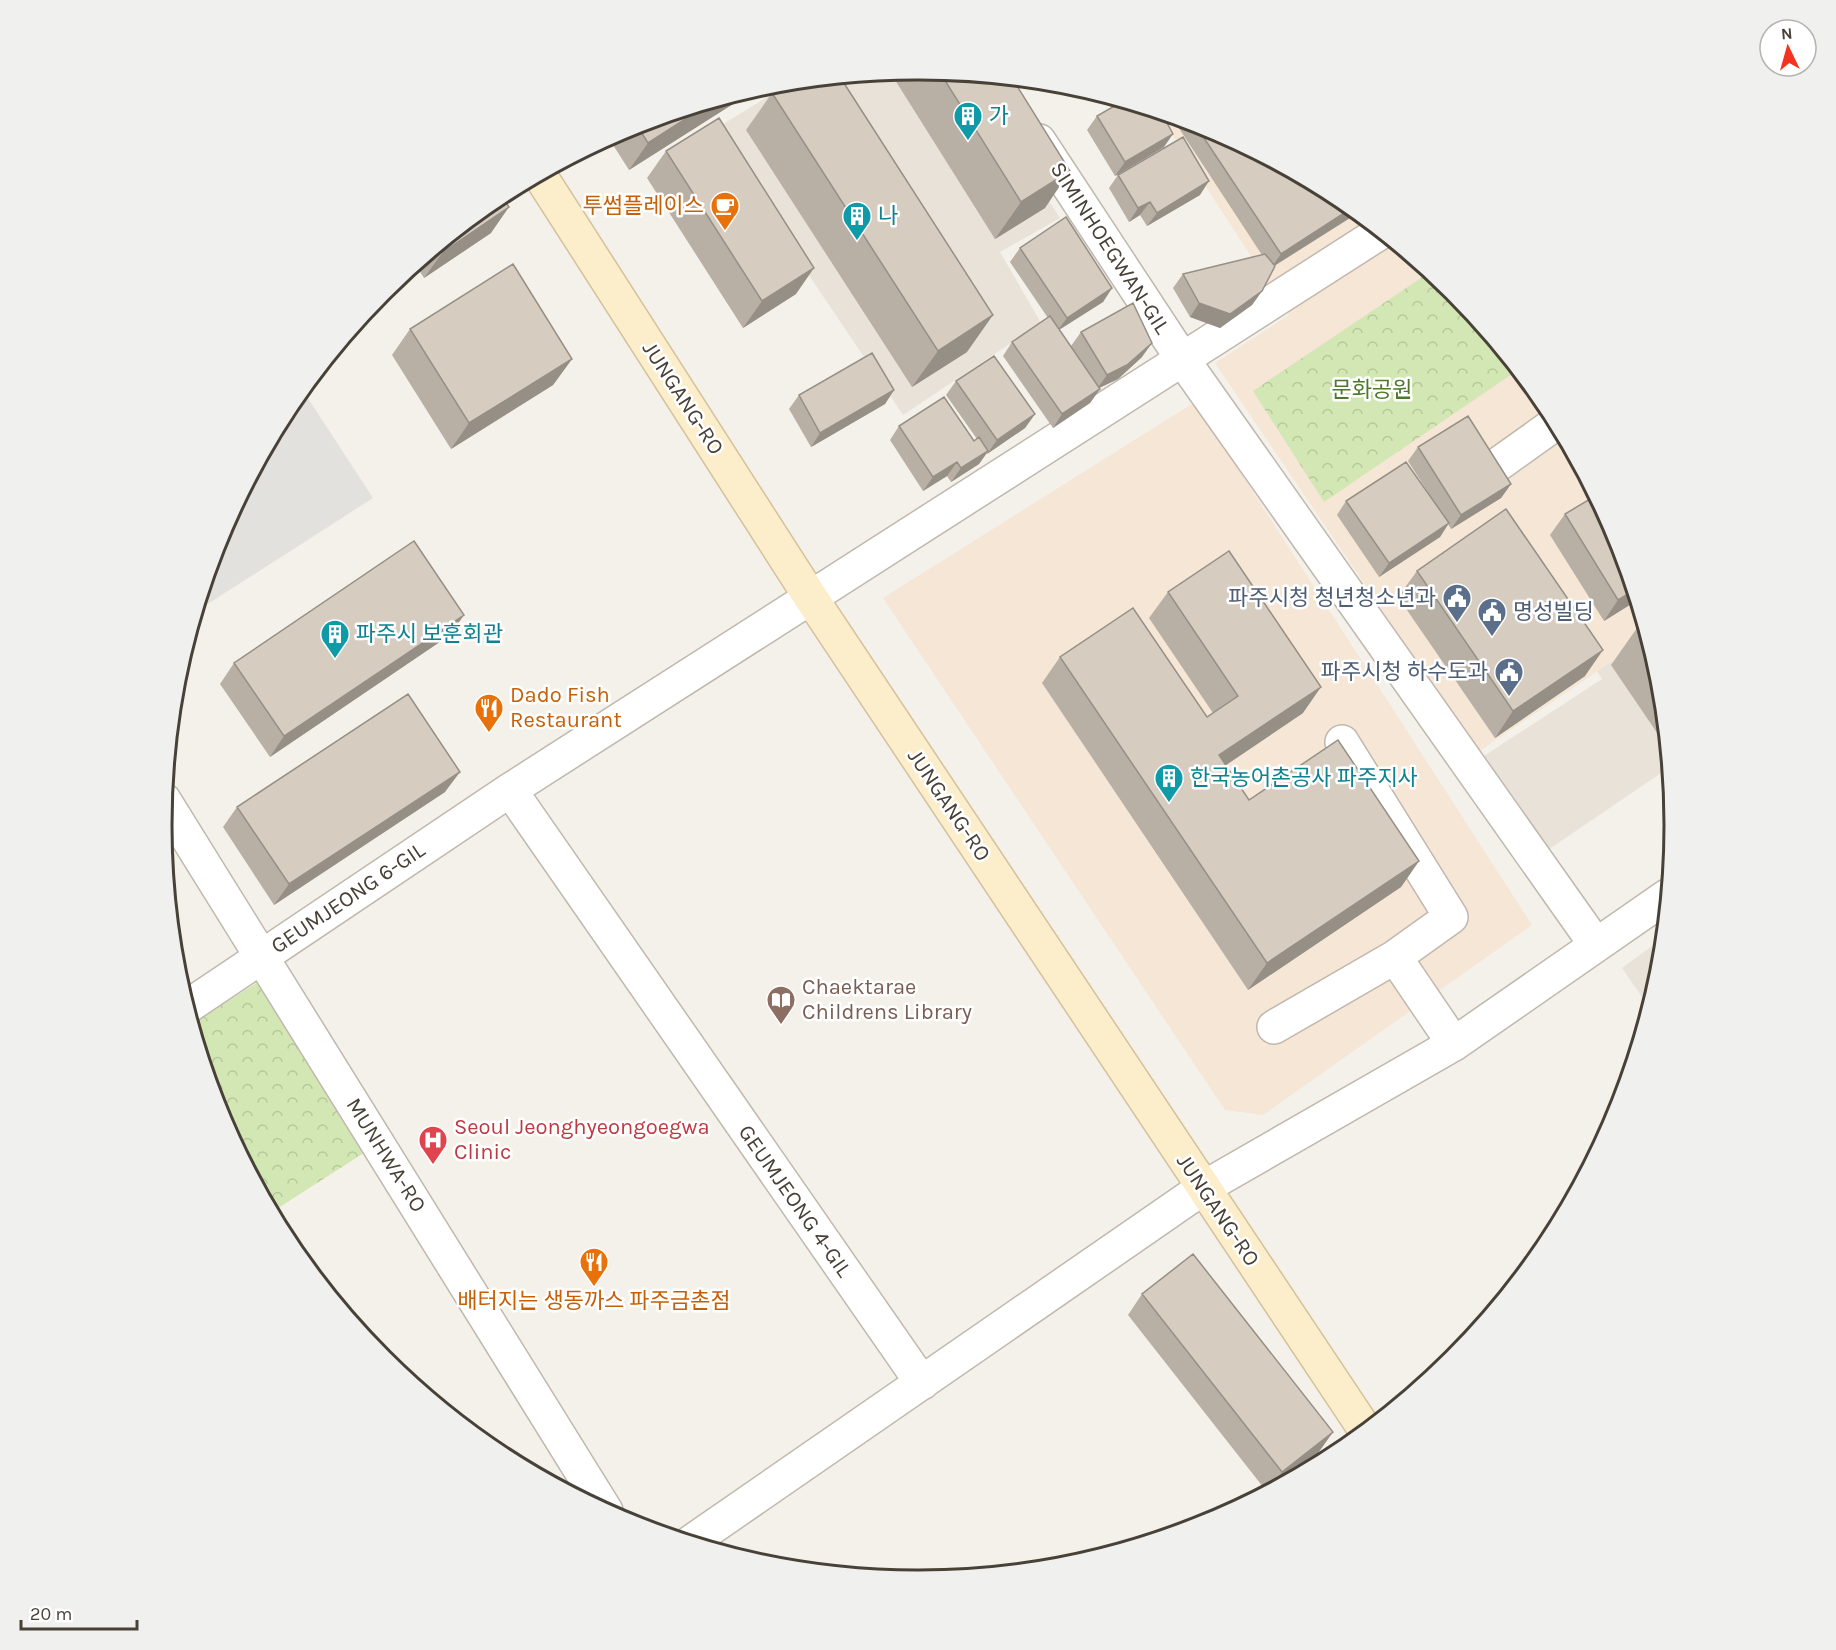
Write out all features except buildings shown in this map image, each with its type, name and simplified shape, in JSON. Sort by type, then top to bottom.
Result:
[{"type":"main road","name":"JUNGANG-RO","points":[[543,180],[811,598],[1361,1424]]},
{"type":"street","name":"SIMINHOEGWAN-GIL","points":[[1023,116],[1183,360],[1596,945]]},
{"type":"street","name":"GEUMJEONG 6-GIL","points":[[194,1002],[510,790],[1375,236]]},
{"type":"street","points":[[1500,464],[1549,428]]},
{"type":"street","points":[[1274,1027],[1395,957],[1451,917],[1342,742]]},
{"type":"street","name":"GEUMJEONG 4-GIL","points":[[510,790],[922,1383]]},
{"type":"street","name":"MUNHWA-RO","points":[[173,812],[598,1499]]},
{"type":"street","points":[[698,1537],[1203,1188],[1454,1044],[1659,901]]},
{"type":"street","points":[[1395,957],[1454,1044]]},
{"type":"shaded area","points":[[869,81],[971,81],[1060,218],[1000,252],[1041,323],[903,415],[712,131],[773,94]]},
{"type":"shaded area","points":[[1164,121],[1248,156],[1332,205],[1410,265],[1478,333],[1538,411],[1587,495],[1624,585],[1640,642],[1478,752],[1215,363],[1289,315]]},
{"type":"shaded area","points":[[308,398],[373,498],[206,605],[229,540],[249,495],[272,452]]},
{"type":"shaded area","points":[[1195,402],[1532,925],[1263,1115],[1225,1110],[883,598]]},
{"type":"shaded area","points":[[1636,626],[1649,680],[1662,774],[1545,852],[1481,758],[1602,679],[1589,658]]},
{"type":"shaded area","points":[[1653,945],[1643,998],[1622,968]]},
{"type":"green space","name":"문화공원","points":[[1423,277],[1478,333],[1511,374],[1324,502],[1253,391]]},
{"type":"green space","points":[[261,980],[370,1149],[278,1208],[249,1155],[229,1110],[199,1020]]},
{"type":"place","name":"가","points":[[968,142]]},
{"type":"place","name":"투썸플레이스","points":[[725,232]]},
{"type":"place","name":"나","points":[[857,242]]},
{"type":"place","name":"파주시청 청년청소년과","points":[[1457,624]]},
{"type":"place","name":"명성빌딩","points":[[1492,638]]},
{"type":"place","name":"파주시 보훈회관","points":[[335,660]]},
{"type":"place","name":"파주시청 하수도과","points":[[1509,698]]},
{"type":"place","name":"Dado Fish Restaurant","points":[[489,734]]},
{"type":"place","name":"한국농어촌공사 파주지사","points":[[1169,804]]},
{"type":"place","name":"Chaektarae Childrens Library","points":[[781,1026]]},
{"type":"place","name":"Seoul Jeonghyeongoegwa Clinic","points":[[433,1166]]},
{"type":"place","name":"배터지는 생동까스 파주금촌점","points":[[594,1288]]}]
